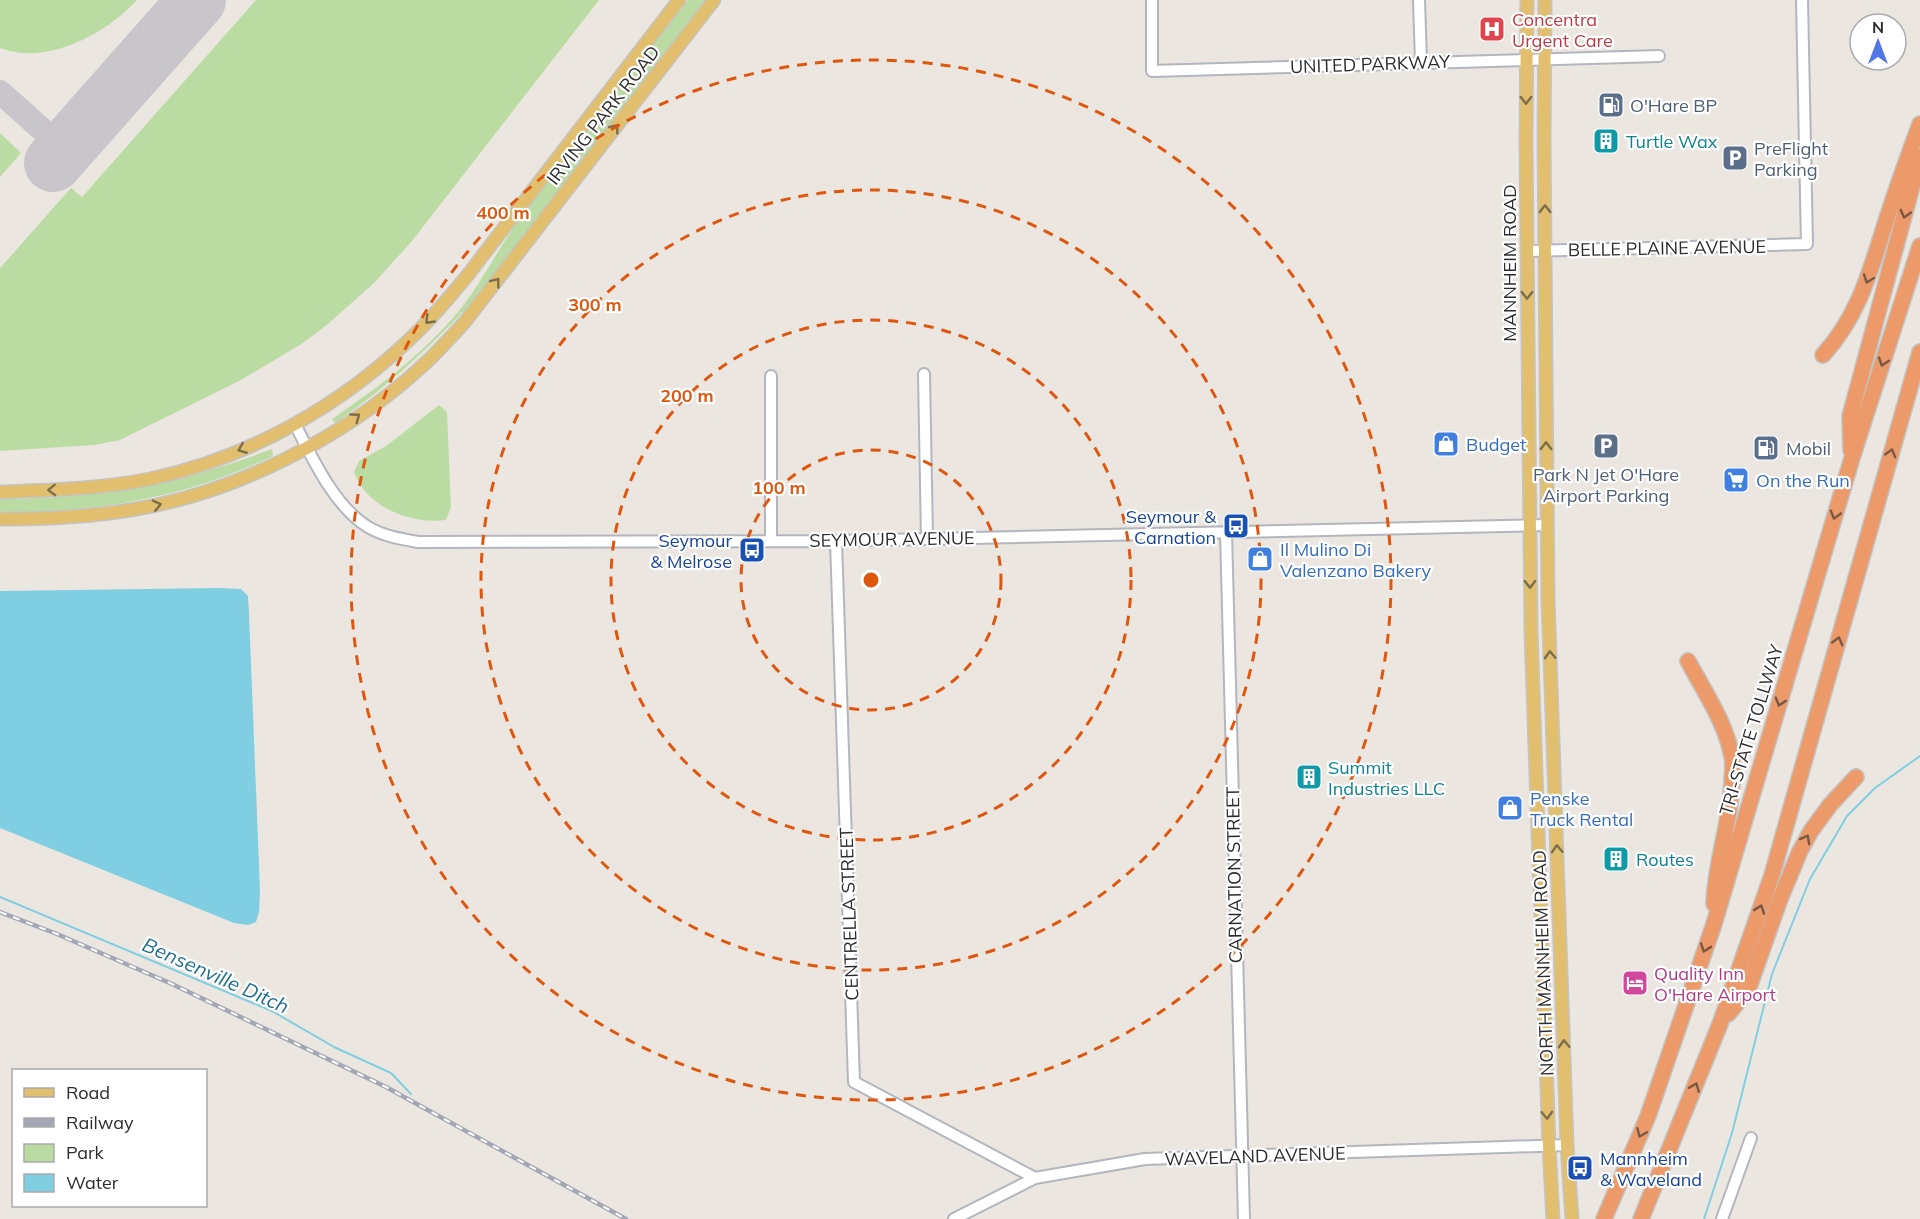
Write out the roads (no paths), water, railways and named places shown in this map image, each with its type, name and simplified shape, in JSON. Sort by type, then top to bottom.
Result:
[{"type":"highway","points":[[1823,355],[1840,337],[1868,280],[1920,124]]},
{"type":"highway","points":[[1852,459],[1850,416],[1920,157]]},
{"type":"highway","name":"TRI-STATE TOLLWAY","points":[[1604,1219],[1648,1116],[1714,924],[1852,459],[1920,246]]},
{"type":"highway","points":[[1641,1219],[1720,1024],[1772,875],[1920,352]]},
{"type":"highway","points":[[1688,661],[1723,727],[1733,759],[1732,795],[1728,822],[1714,881],[1714,924]]},
{"type":"highway","points":[[1720,1024],[1748,990],[1780,899],[1811,831],[1830,805],[1856,777]]},
{"type":"main road","name":"IRVING PARK ROAD","points":[[0,492],[61,490],[112,485],[192,467],[262,441],[295,424],[360,381],[414,336],[467,276],[680,0]]},
{"type":"main road","name":"IRVING PARK ROAD","points":[[0,519],[84,516],[138,509],[182,499],[270,467],[308,449],[344,426],[418,370],[464,323],[714,0]]},
{"type":"main road","name":"MANNHEIM ROAD","points":[[1527,0],[1529,526]]},
{"type":"main road","name":"MANNHEIM ROAD","points":[[1545,0],[1547,525]]},
{"type":"main road","name":"NORTH MANNHEIM ROAD","points":[[1547,525],[1567,1145],[1572,1219]]},
{"type":"main road","name":"NORTH MANNHEIM ROAD","points":[[1529,526],[1551,1219]]},
{"type":"street","name":"UNITED PARKWAY","points":[[1152,0],[1152,71],[1659,56]]},
{"type":"street","points":[[1419,0],[1421,62]]},
{"type":"street","name":"BELLE PLAINE AVENUE","points":[[1527,251],[1807,244],[1802,0]]},
{"type":"street","points":[[924,374],[927,539]]},
{"type":"street","points":[[771,376],[771,541]]},
{"type":"street","name":"SEYMOUR AVENUE","points":[[295,424],[333,490],[353,516],[380,533],[418,542],[836,541],[1547,525]]},
{"type":"street","name":"CARNATION STREET","points":[[1226,532],[1244,1219]]},
{"type":"street","name":"CENTRELLA STREET","points":[[836,541],[854,1082],[1035,1178]]},
{"type":"street","points":[[1722,1219],[1751,1138]]},
{"type":"street","name":"WAVELAND AVENUE","points":[[954,1219],[1035,1178],[1145,1159],[1567,1145]]},
{"type":"water","points":[[241,589],[248,596],[260,891],[256,922],[248,925],[234,923],[0,828],[0,591]]},
{"type":"waterway","points":[[1704,1219],[1732,1133],[1772,974],[1810,879],[1847,816],[1875,788],[1920,756]]},
{"type":"waterway","name":"Bensenville Ditch","points":[[0,897],[272,1011],[334,1047],[391,1073],[411,1094]]},
{"type":"railway","points":[[0,912],[172,984],[386,1087],[626,1219]]},
{"type":"place","name":"Concentra Urgent Care","points":[[1492,29]]},
{"type":"place","name":"O'Hare BP","points":[[1611,105]]},
{"type":"place","name":"Turtle Wax","points":[[1606,141]]},
{"type":"place","name":"PreFlight Parking","points":[[1735,158]]},
{"type":"place","name":"Budget","points":[[1446,444]]},
{"type":"place","name":"Park N Jet O'Hare Airport Parking","points":[[1606,446]]},
{"type":"place","name":"Mobil","points":[[1766,448]]},
{"type":"place","name":"On the Run","points":[[1736,480]]},
{"type":"place","name":"Seymour & Carnation","points":[[1236,526]]},
{"type":"place","name":"Seymour & Melrose","points":[[752,550]]},
{"type":"place","name":"Il Mulino Di Valenzano Bakery","points":[[1260,559]]},
{"type":"place","name":"Summit Industries LLC","points":[[1309,777]]},
{"type":"place","name":"Penske Truck Rental","points":[[1510,808]]},
{"type":"place","name":"Routes","points":[[1616,859]]},
{"type":"place","name":"Quality Inn O'Hare Airport","points":[[1635,983]]},
{"type":"place","name":"Mannheim & Waveland","points":[[1580,1168]]}]
